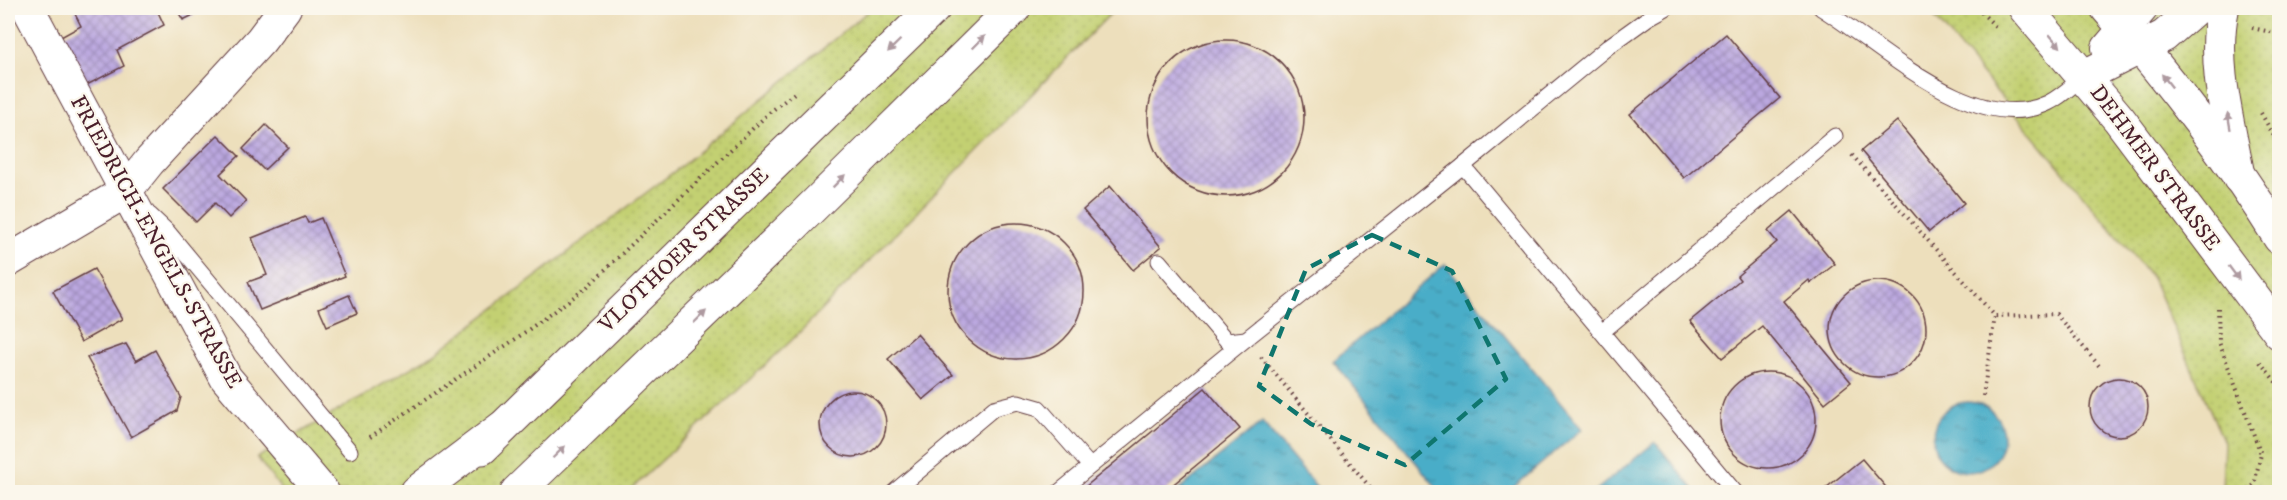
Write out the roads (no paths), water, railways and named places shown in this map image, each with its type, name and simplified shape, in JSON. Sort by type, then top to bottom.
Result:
[{"type":"main road","name":"VLOTHOER STRASSE","points":[[433,492],[502,428],[934,8]]},
{"type":"main road","points":[[517,492],[786,233],[1014,8]]},
{"type":"main road","name":"DEHMER STRASSE","points":[[2025,8],[2084,76],[2147,156],[2280,333]]},
{"type":"main road","points":[[2129,23],[2280,238]]},
{"type":"main road","points":[[417,492],[502,428]]},
{"type":"street","name":"FRIEDRICH-ENGELS-STRASSE","points":[[28,8],[225,378],[323,492]]},
{"type":"street","points":[[8,261],[125,192],[149,162],[261,40],[285,8]]},
{"type":"street","points":[[2084,76],[2129,23],[2164,36],[2196,8]]},
{"type":"street","points":[[2223,8],[2219,58],[2239,178]]},
{"type":"lane","points":[[1059,492],[1609,46],[1666,8]]},
{"type":"lane","points":[[1821,8],[1929,83],[1974,105],[2004,110],[2046,104],[2084,76]]},
{"type":"lane","points":[[1602,332],[1835,136]]},
{"type":"lane","points":[[1463,166],[1735,492]]},
{"type":"lane","points":[[125,192],[168,232],[350,451]]},
{"type":"lane","points":[[1160,261],[1227,341],[1246,339]]},
{"type":"lane","points":[[894,492],[994,408],[1018,402],[1039,408],[1090,466]]},
{"type":"water","points":[[1445,264],[1582,429],[1508,492],[1440,492],[1333,361]]},
{"type":"water","points":[[1968,402],[1981,405],[1993,412],[2000,424],[2003,437],[2000,450],[1993,462],[1981,469],[1968,472],[1955,469],[1943,462],[1936,450],[1933,437],[1936,424],[1943,412],[1955,405]]},
{"type":"water","points":[[1262,422],[1321,492],[1176,492]]},
{"type":"water","points":[[1655,442],[1696,492],[1594,492]]}]
